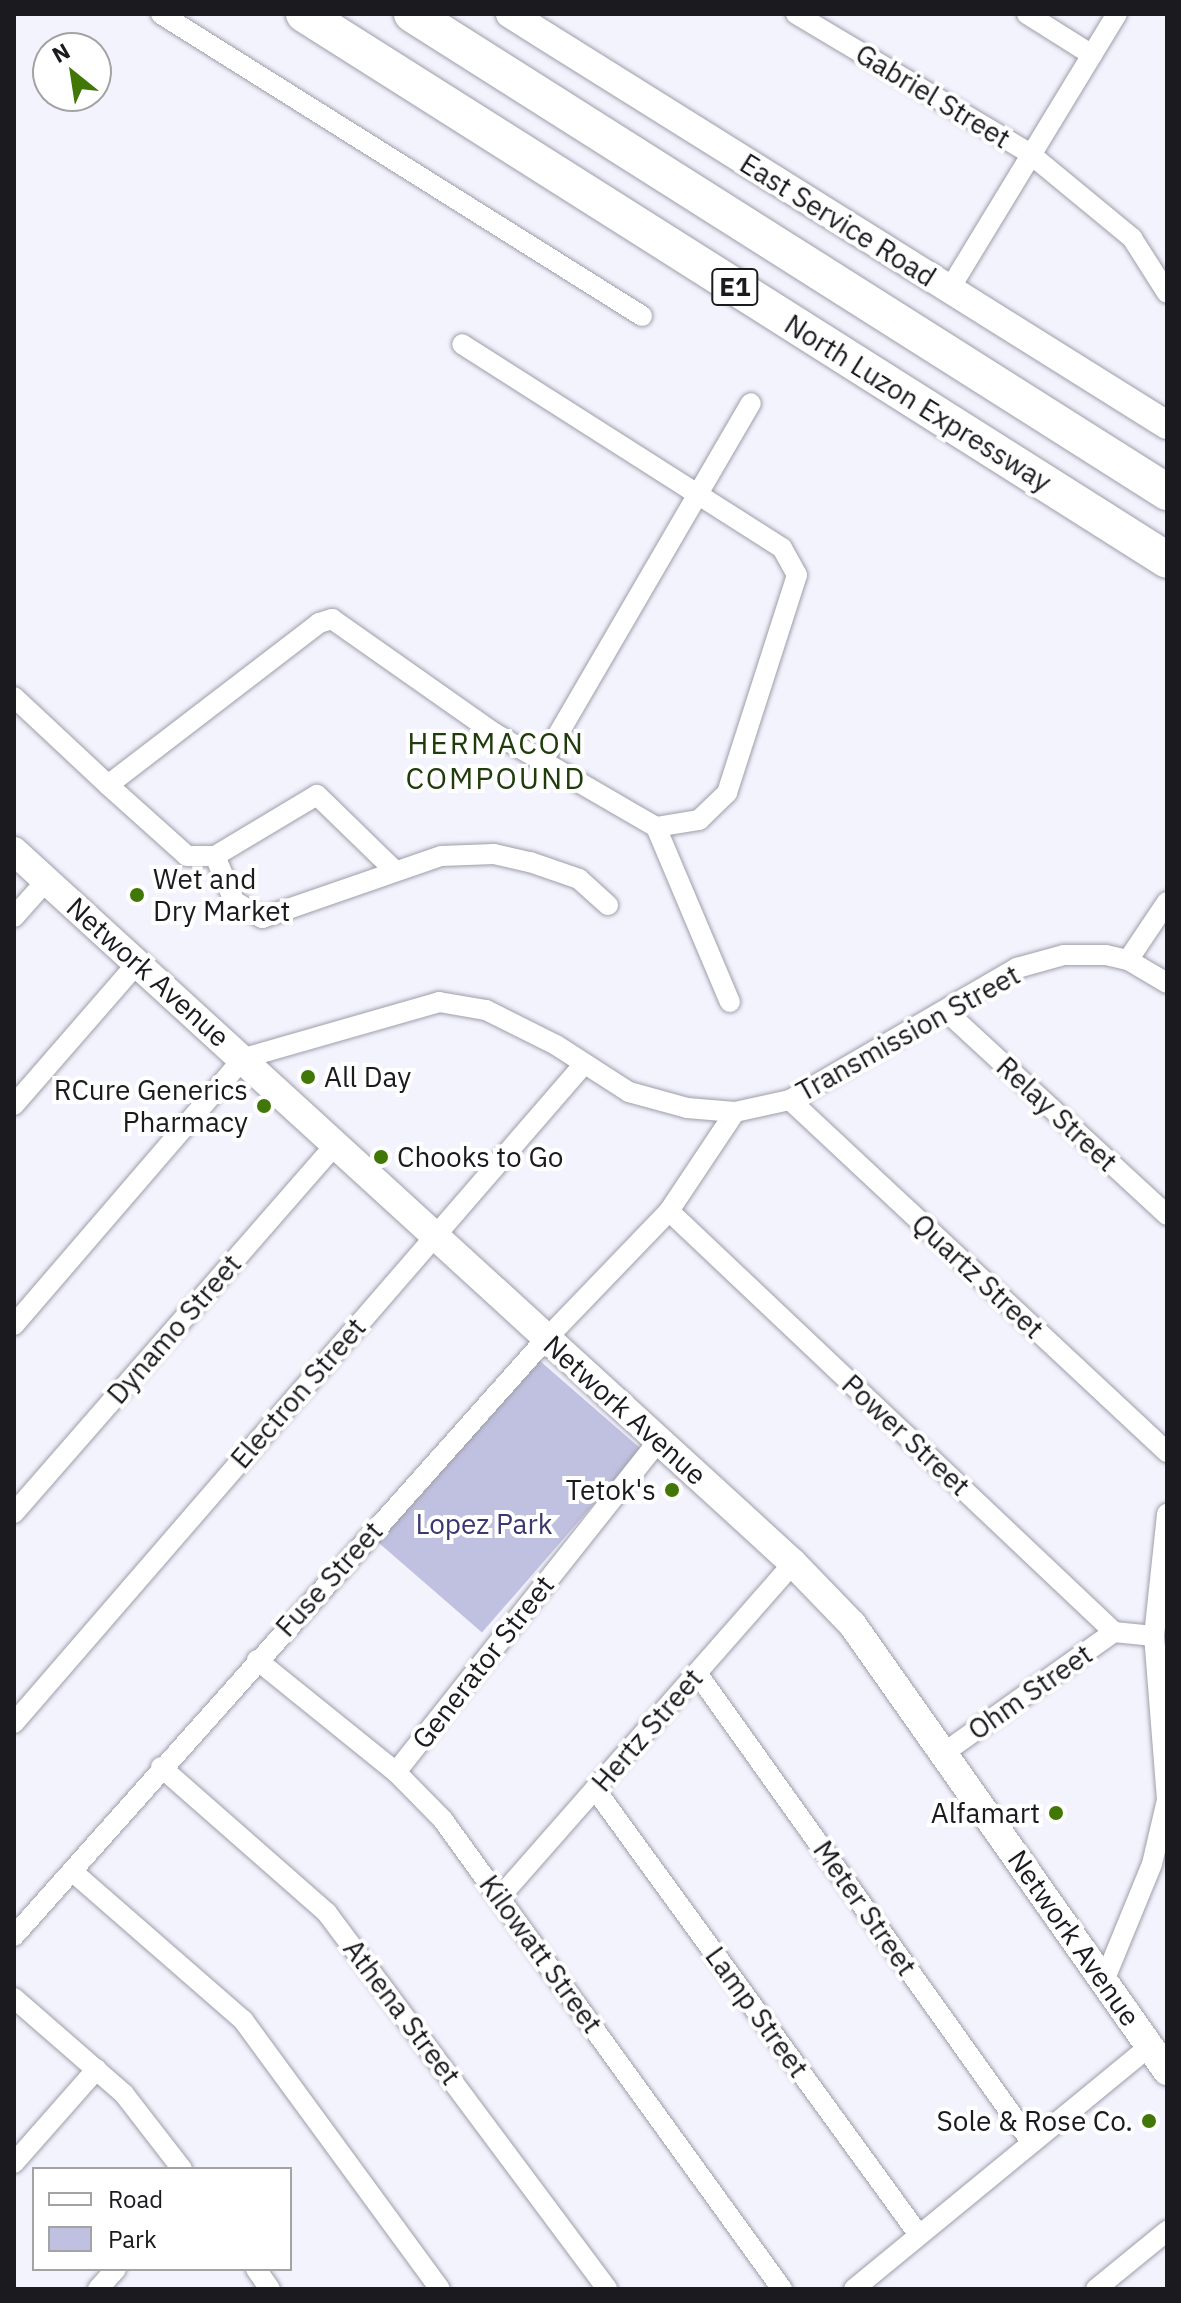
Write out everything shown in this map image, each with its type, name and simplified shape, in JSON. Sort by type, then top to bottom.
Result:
[{"type":"highway","name":"North Luzon Expressway","points":[[304,14],[1167,560]]},
{"type":"highway","name":"North Luzon Expressway","points":[[412,14],[1167,492]]},
{"type":"street","points":[[161,14],[642,316]]},
{"type":"street","name":"East Service Road","points":[[510,14],[1167,425]]},
{"type":"street","name":"Gabriel Street","points":[[796,14],[1029,153],[1132,238],[1167,293]]},
{"type":"street","points":[[1027,14],[1092,55]]},
{"type":"street","points":[[949,290],[1029,153],[1117,14]]},
{"type":"street","points":[[462,344],[695,496],[782,548],[797,575],[727,793],[699,820],[656,827]]},
{"type":"street","points":[[542,762],[751,403]]},
{"type":"street","points":[[108,785],[319,623],[332,619],[542,762],[656,827],[730,1002]]},
{"type":"street","points":[[14,697],[187,856],[215,856],[317,795],[393,869]]},
{"type":"street","name":"Network Avenue","points":[[14,851],[139,961],[334,1146],[793,1563],[852,1624],[1167,2071]]},
{"type":"street","points":[[215,856],[234,901],[262,918],[393,869],[441,856],[494,854],[579,879],[608,905]]},
{"type":"street","points":[[14,917],[47,880]]},
{"type":"street","points":[[1128,960],[1167,902]]},
{"type":"street","name":"Transmission Street","points":[[244,1058],[439,1002],[486,1010],[643,1096],[687,1108],[735,1112],[790,1100],[947,1012],[1017,968],[1064,955],[1128,960],[1167,983]]},
{"type":"street","points":[[14,1105],[139,961]]},
{"type":"street","name":"Relay Street","points":[[947,1012],[1167,1215]]},
{"type":"street","points":[[14,1325],[244,1058]]},
{"type":"street","name":"Electron Street","points":[[14,1723],[584,1064]]},
{"type":"street","name":"Quartz Street","points":[[790,1100],[1167,1452]]},
{"type":"street","name":"Fuse Street","points":[[14,1936],[161,1767],[546,1339],[669,1211],[735,1112]]},
{"type":"street","name":"Dynamo Street","points":[[14,1513],[334,1146]]},
{"type":"street","name":"Power Street","points":[[669,1211],[1114,1632]]},
{"type":"street","name":"Generator Street","points":[[396,1772],[659,1440]]},
{"type":"street","points":[[1104,1981],[1152,1864],[1167,1800],[1154,1636],[1167,1514]]},
{"type":"street","name":"Hertz Street","points":[[500,1897],[793,1563]]},
{"type":"street","points":[[1114,1632],[1154,1636]]},
{"type":"street","name":"Ohm Street","points":[[945,1752],[1114,1632]]},
{"type":"street","name":"Kilowatt Street","points":[[257,1660],[396,1772],[443,1820],[782,2289]]},
{"type":"street","name":"Meter Street","points":[[697,1673],[1032,2143]]},
{"type":"street","name":"Athena Street","points":[[161,1767],[327,1913],[607,2289]]},
{"type":"street","name":"Lamp Street","points":[[595,1789],[919,2235]]},
{"type":"street","points":[[72,1871],[243,2020],[440,2289]]},
{"type":"street","points":[[14,1998],[124,2094],[180,2167]]},
{"type":"street","points":[[854,2289],[1150,2046]]},
{"type":"street","points":[[14,2163],[97,2069]]},
{"type":"street","points":[[1096,2289],[1167,2231]]},
{"type":"street","points":[[98,2289],[114,2271]]},
{"type":"street","points":[[257,2271],[270,2289]]},
{"type":"green space","name":"Lopez Park","points":[[532,1354],[641,1449],[482,1633],[373,1537]]},
{"type":"place","name":"Wet and Dry Market","points":[[137,895]]},
{"type":"place","name":"All Day","points":[[308,1077]]},
{"type":"place","name":"RCure Generics Pharmacy","points":[[264,1106]]},
{"type":"place","name":"Chooks to Go","points":[[381,1157]]},
{"type":"place","name":"Tetok's","points":[[672,1490]]},
{"type":"place","name":"Alfamart","points":[[1056,1813]]},
{"type":"place","name":"Sole & Rose Co.","points":[[1149,2121]]},
{"type":"district","name":"HERMACON COMPOUND","points":[[496,760]]}]
